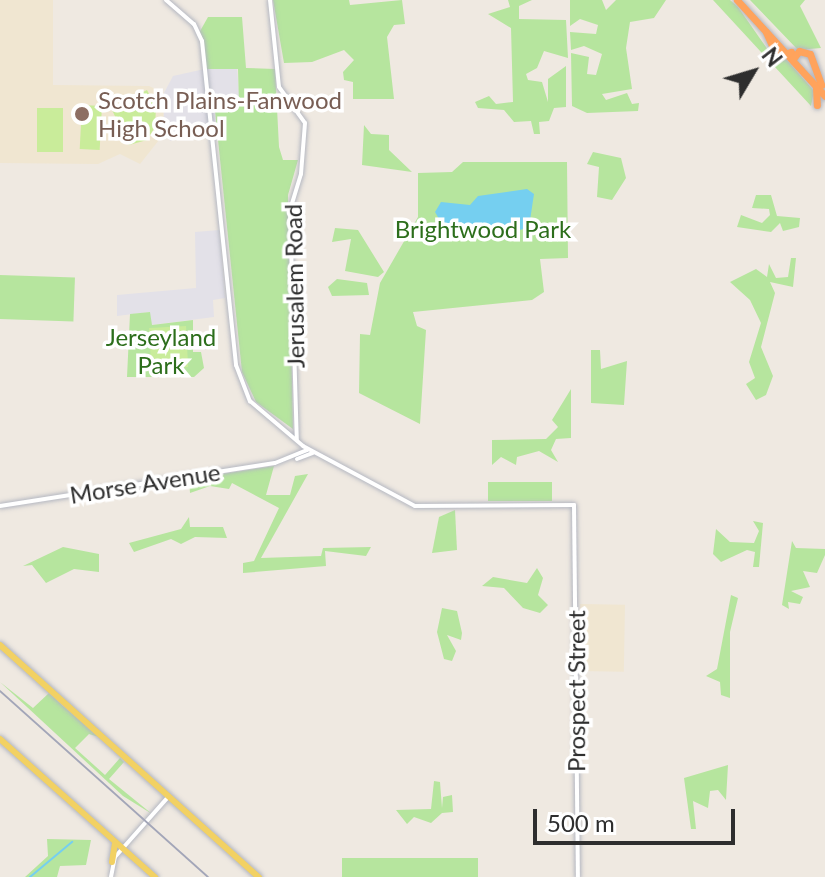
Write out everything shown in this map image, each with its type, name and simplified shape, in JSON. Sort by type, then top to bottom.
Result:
[{"type":"highway","points":[[740,0],[758,20],[777,56],[810,54],[820,86],[817,105],[825,98]]},
{"type":"highway","points":[[740,0],[820,86]]},
{"type":"main road","points":[[0,645],[259,877]]},
{"type":"main road","points":[[0,739],[155,877]]},
{"type":"main road","points":[[112,862],[115,842]]},
{"type":"street","points":[[166,0],[197,29],[238,376],[255,407],[313,453]]},
{"type":"street","name":"Jerusalem Road","points":[[270,0],[279,87],[305,123],[301,174],[290,210],[297,442]]},
{"type":"street","name":"Morse Avenue","points":[[291,459],[307,449]]},
{"type":"street","name":"Morse Avenue","points":[[0,506],[313,453]]},
{"type":"street","name":"Prospect Street","points":[[313,453],[415,506],[574,505],[578,877]]},
{"type":"street","points":[[111,877],[112,862],[169,796]]},
{"type":"shaded area","name":"Scotch Plains-Fanwood High School","points":[[0,0],[53,0],[53,85],[149,86],[164,93],[163,135],[140,164],[120,154],[98,164],[0,163]]},
{"type":"shaded area","points":[[218,66],[237,69],[240,104],[215,111],[216,134],[178,135],[171,141],[163,135],[164,93],[173,76]]},
{"type":"shaded area","points":[[219,230],[225,298],[213,300],[214,317],[151,325],[149,312],[117,316],[117,295],[196,288],[195,232]]},
{"type":"shaded area","points":[[580,604],[625,605],[624,672],[579,671]]},
{"type":"green space","points":[[273,0],[349,0],[350,5],[402,0],[405,24],[394,25],[387,37],[394,99],[353,99],[353,82],[344,80],[343,72],[354,60],[344,50],[312,62],[284,63]]},
{"type":"green space","points":[[508,0],[532,0],[519,6],[519,19],[566,20],[568,58],[544,51],[537,68],[526,74],[528,80],[542,82],[548,102],[548,79],[566,66],[566,107],[554,108],[549,121],[539,122],[540,134],[534,134],[531,121],[514,122],[504,110],[478,108],[475,102],[489,96],[496,104],[513,102],[511,28],[488,14],[510,7]]},
{"type":"green space","points":[[570,0],[602,0],[606,10],[616,0],[666,0],[654,18],[630,22],[626,48],[632,89],[602,94],[606,100],[627,93],[632,104],[639,103],[638,111],[587,113],[572,106],[571,53],[589,57],[587,74],[596,75],[602,54],[584,46],[571,50],[570,32],[596,34],[598,25],[580,19],[570,26]]},
{"type":"green space","points":[[713,0],[730,0],[738,7],[773,57],[786,59],[814,91],[811,106]]},
{"type":"green space","points":[[750,0],[805,0],[800,6],[821,48],[798,50]]},
{"type":"green space","points":[[208,17],[242,17],[246,68],[275,69],[279,147],[283,160],[298,160],[288,195],[293,429],[256,402],[242,372],[215,111],[239,104],[238,69],[206,69],[199,33]]},
{"type":"green space","points":[[147,90],[156,107],[155,127],[147,140],[129,145],[111,108]]},
{"type":"green space","points":[[82,105],[102,106],[100,150],[80,149]]},
{"type":"green space","points":[[37,108],[63,108],[63,152],[37,152]]},
{"type":"green space","points":[[364,125],[371,134],[389,135],[389,150],[412,172],[362,165]]},
{"type":"green space","points":[[593,152],[621,158],[626,178],[612,200],[597,197],[599,167],[587,164]]},
{"type":"green space","name":"Brightwood Park","points":[[463,162],[567,162],[568,258],[540,259],[544,292],[532,300],[413,312],[417,326],[426,330],[420,424],[359,393],[360,334],[370,335],[380,283],[418,217],[418,173],[452,172]]},
{"type":"green space","points":[[756,195],[771,195],[777,216],[800,218],[799,227],[783,231],[780,223],[771,232],[737,227],[741,215],[762,223],[770,215],[769,209],[752,208]]},
{"type":"green space","points":[[335,228],[358,230],[384,272],[378,277],[345,271],[351,239],[332,242]]},
{"type":"green space","points":[[791,258],[796,258],[793,287],[770,282],[775,293],[761,347],[773,376],[766,395],[756,400],[746,384],[755,378],[749,362],[761,323],[750,300],[730,282],[756,269],[767,277],[769,264],[776,278],[788,277]]},
{"type":"green space","points":[[0,275],[75,278],[73,322],[0,319]]},
{"type":"green space","points":[[337,279],[367,283],[369,295],[332,296],[328,287]]},
{"type":"green space","name":"Jerseyland Park","points":[[150,312],[152,325],[193,320],[193,352],[201,352],[204,368],[194,377],[127,377],[130,314]]},
{"type":"green space","points":[[186,326],[188,367],[151,369],[149,328]]},
{"type":"green space","points":[[591,350],[600,350],[601,369],[627,361],[624,405],[591,403]]},
{"type":"green space","points":[[571,389],[571,438],[556,439],[551,450],[558,462],[539,451],[517,457],[516,465],[501,457],[492,465],[492,440],[546,439],[558,427],[552,420]]},
{"type":"green space","points":[[274,466],[266,495],[290,495],[295,476],[308,474],[261,558],[321,556],[323,548],[371,547],[366,556],[325,551],[326,566],[243,573],[243,563],[254,561],[279,508],[232,483],[229,489],[210,486],[190,493],[189,479]]},
{"type":"green space","points":[[488,482],[552,482],[552,501],[488,501]]},
{"type":"green space","points":[[455,510],[457,550],[432,553],[439,517]]},
{"type":"green space","points":[[189,517],[190,527],[223,527],[227,538],[195,537],[181,544],[171,539],[134,552],[129,543],[181,529]]},
{"type":"green space","points":[[753,521],[763,523],[759,567],[753,567],[755,552],[747,550],[721,562],[713,554],[716,529],[730,542],[754,543],[759,531]]},
{"type":"green space","points":[[792,541],[796,548],[825,549],[825,555],[817,573],[803,571],[810,587],[791,591],[803,597],[800,604],[788,602],[789,609],[782,605]]},
{"type":"green space","points":[[63,547],[99,554],[99,572],[74,569],[46,583],[32,565],[23,566]]},
{"type":"green space","points":[[537,568],[543,578],[538,595],[548,605],[540,613],[523,608],[504,588],[482,586],[493,577],[527,583]]},
{"type":"green space","points":[[731,595],[738,598],[730,632],[730,698],[721,695],[720,682],[706,676],[717,669]]},
{"type":"green space","points":[[442,608],[457,611],[462,633],[461,640],[447,635],[456,651],[452,661],[444,659],[437,632]]},
{"type":"green space","points":[[0,682],[33,708],[49,693],[99,737],[89,734],[75,748],[105,775],[120,758],[124,762],[109,779],[152,814],[123,796]]},
{"type":"green space","points":[[728,765],[726,800],[718,790],[710,791],[708,808],[693,801],[696,829],[691,829],[684,778]]},
{"type":"green space","points":[[434,781],[440,782],[442,808],[443,797],[452,795],[453,812],[442,813],[431,823],[414,817],[407,824],[396,810],[431,809]]},
{"type":"green space","points":[[47,839],[91,840],[86,865],[60,866],[57,877],[25,877],[48,856]]},
{"type":"green space","points":[[342,858],[478,858],[478,877],[342,877]]},
{"type":"water","points":[[527,189],[534,194],[529,227],[511,233],[482,234],[471,224],[451,240],[435,212],[441,202],[470,205],[478,196]]},
{"type":"waterway","points":[[30,877],[72,842]]},
{"type":"railway","points":[[0,691],[208,877]]},
{"type":"place","name":"Scotch Plains-Fanwood High School","points":[[82,114]]}]
